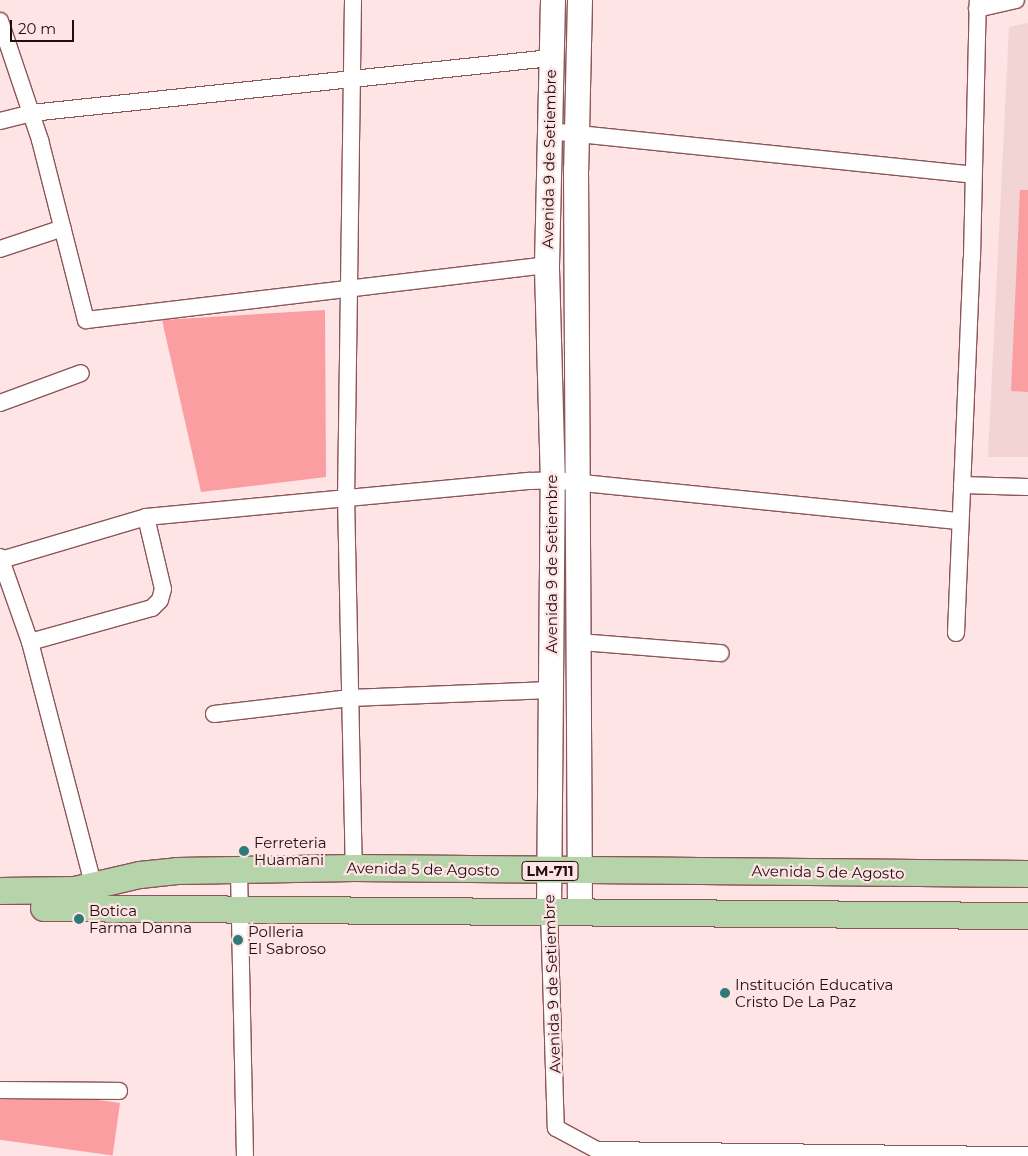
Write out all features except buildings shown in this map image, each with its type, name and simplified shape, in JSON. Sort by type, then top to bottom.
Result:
[{"type":"main road","name":"Avenida 5 de Agosto","points":[[0,908],[96,896],[168,872],[354,868],[1028,874]]},
{"type":"main road","name":"Avenida 5 de Agosto","points":[[0,890],[75,890],[96,896],[240,908],[1028,916]]},
{"type":"street","points":[[353,0],[347,288],[346,496],[354,868]]},
{"type":"street","name":"Avenida 9 de Setiembre","points":[[553,0],[547,265],[552,480],[549,910],[556,1128],[597,1150],[1028,1156]]},
{"type":"street","name":"Avenida 9 de Setiembre","points":[[580,0],[577,132],[580,911]]},
{"type":"street","points":[[956,633],[978,4],[1016,0]]},
{"type":"street","points":[[1,26],[31,112],[86,320],[547,265]]},
{"type":"street","points":[[0,121],[31,112],[551,58]]},
{"type":"street","points":[[550,131],[577,132],[973,176]]},
{"type":"street","points":[[0,249],[63,228]]},
{"type":"street","points":[[0,403],[80,374]]},
{"type":"street","points":[[96,896],[30,642],[1,558],[146,517],[346,496],[552,480],[960,521]]},
{"type":"street","points":[[962,485],[1028,487]]},
{"type":"street","points":[[30,642],[152,608],[160,600],[163,589],[146,517]]},
{"type":"street","points":[[580,642],[721,653]]},
{"type":"street","points":[[214,714],[350,698],[551,690]]},
{"type":"street","points":[[239,871],[245,1156]]},
{"type":"street","points":[[0,1090],[119,1091]]},
{"type":"shaded area","points":[[1028,23],[1028,457],[988,457],[1009,27]]},
{"type":"shaded area","points":[[1020,190],[1028,190],[1028,392],[1011,391]]},
{"type":"shaded area","points":[[325,310],[326,477],[201,492],[162,320]]},
{"type":"shaded area","points":[[1,1086],[120,1103],[113,1155],[0,1140]]},
{"type":"place","name":"Ferreteria Huamani","points":[[244,851]]},
{"type":"place","name":"Botica Farma Danna","points":[[79,919]]},
{"type":"place","name":"Polleria El Sabroso","points":[[238,940]]},
{"type":"place","name":"Institución Educativa Cristo De La Paz","points":[[725,993]]}]
